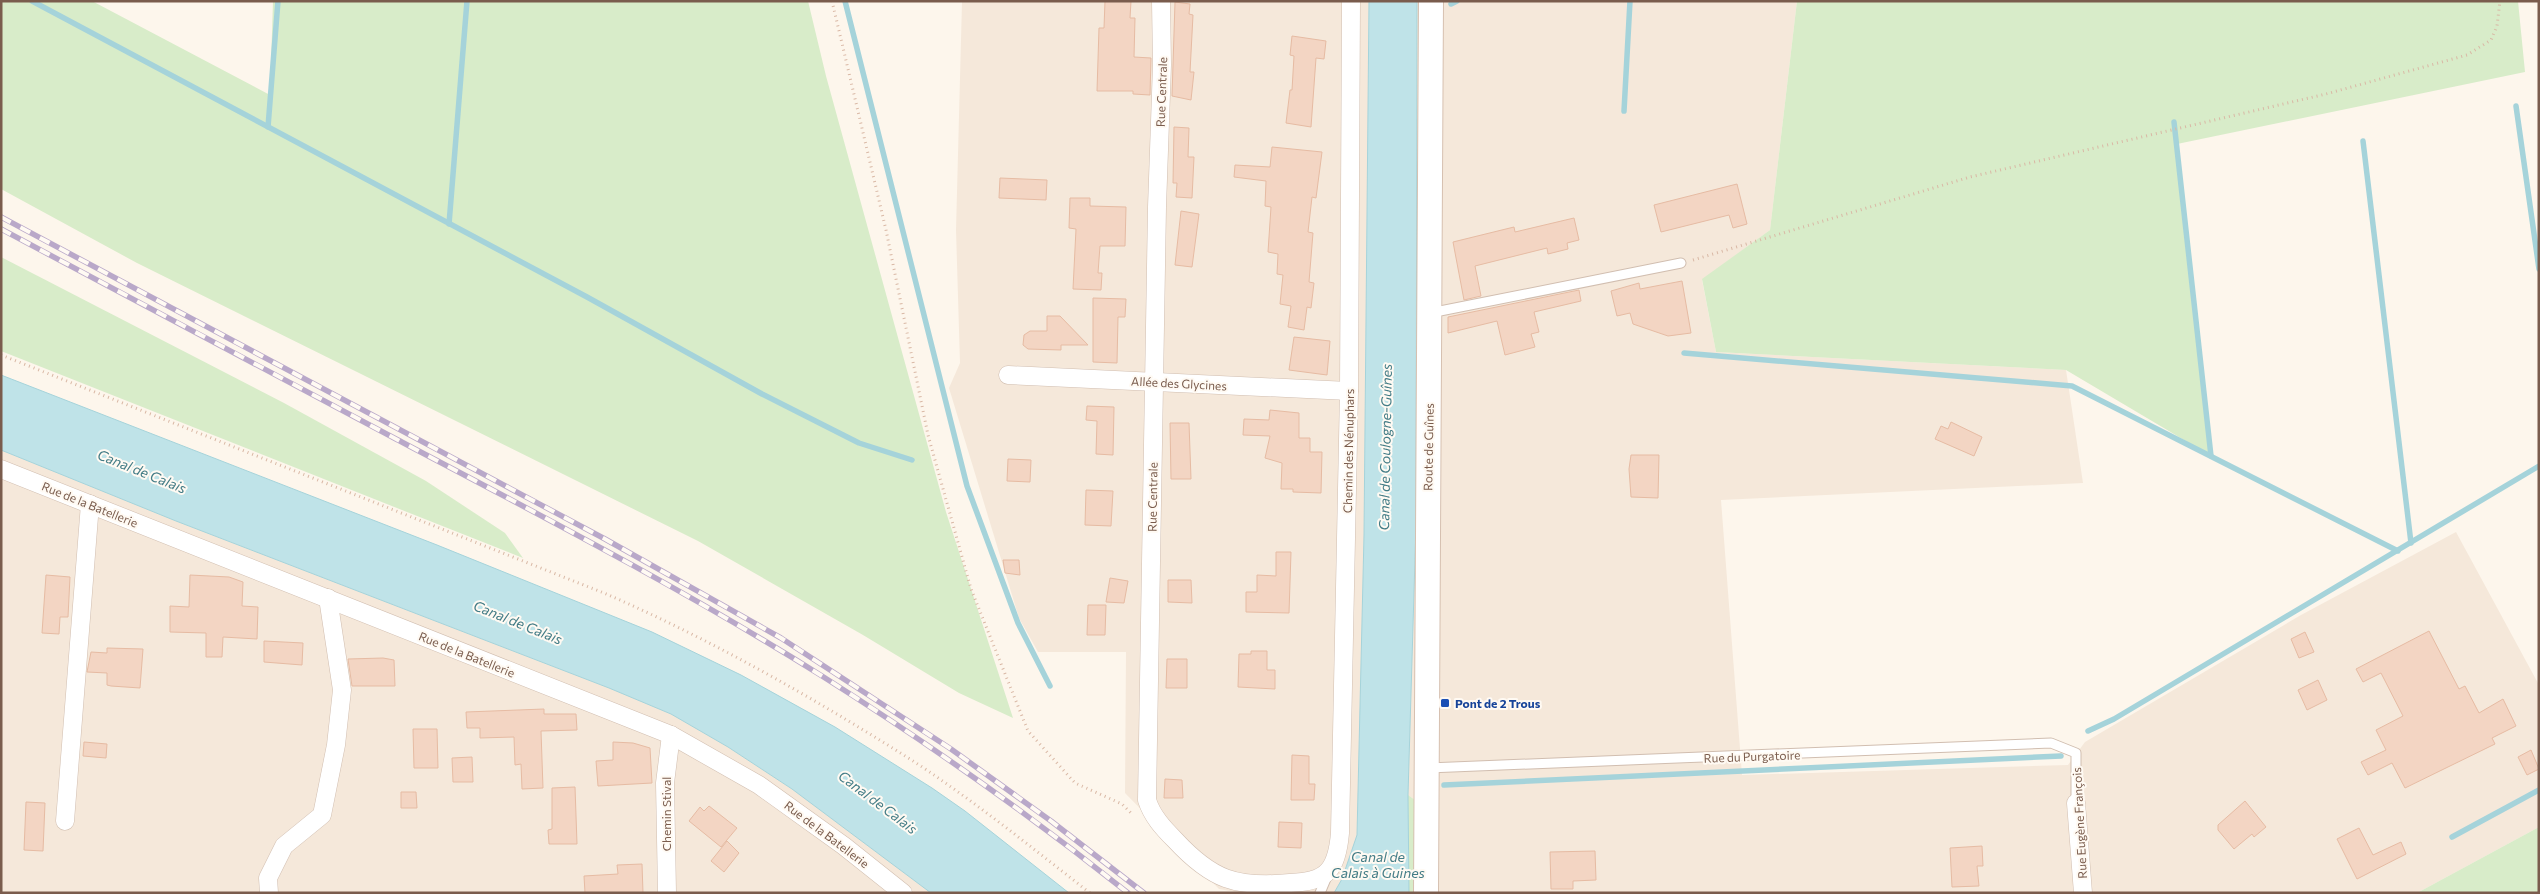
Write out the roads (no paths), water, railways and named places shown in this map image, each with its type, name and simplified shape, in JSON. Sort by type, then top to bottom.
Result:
[{"type":"main road","name":"Route de Guînes","points":[[1426,893],[1431,1]]},
{"type":"street","name":"Rue Centrale","points":[[1161,1],[1162,65],[1157,207],[1146,800],[1149,809],[1162,827],[1198,864],[1213,874],[1232,881],[1256,885],[1304,882],[1323,876],[1330,869]]},
{"type":"street","name":"Chemin des Nénuphars","points":[[1330,869],[1339,844],[1341,824],[1349,391],[1351,1]]},
{"type":"street","name":"Allée des Glycines","points":[[1008,375],[1349,391]]},
{"type":"street","name":"Rue de la Batellerie","points":[[1,469],[671,736],[759,785],[844,846],[903,893]]},
{"type":"street","points":[[65,821],[90,504]]},
{"type":"street","points":[[269,893],[268,878],[284,846],[322,815],[326,798],[336,745],[342,690],[328,598]]},
{"type":"street","name":"Chemin Stival","points":[[667,893],[665,783],[671,736]]},
{"type":"street","name":"Rue Eugène François","points":[[2076,803],[2083,893]]},
{"type":"lane","points":[[1430,313],[1681,263]]},
{"type":"lane","name":"Rue du Purgatoire","points":[[1426,769],[2050,743],[2076,753]]},
{"type":"lane","name":"Rue Eugène François","points":[[2076,753],[2076,803]]},
{"type":"lane","points":[[1320,893],[1330,869]]},
{"type":"water","name":"Canal de Calais à Guines","points":[[1369,1],[1417,1],[1416,525],[1408,795],[1409,893],[1334,893],[1342,879],[1357,835],[1364,535]]},
{"type":"water","name":"Canal de Calais","points":[[1,375],[437,545],[652,632],[741,675],[835,727],[932,788],[965,811],[1069,893],[931,893],[792,789],[728,747],[671,714],[609,688],[176,521],[1,450]]},
{"type":"waterway","points":[[32,1],[587,297],[762,394],[859,443],[912,460]]},
{"type":"waterway","points":[[268,127],[278,1]]},
{"type":"waterway","points":[[449,224],[467,1]]},
{"type":"waterway","points":[[845,1],[967,486],[1018,623],[1050,686]]},
{"type":"waterway","points":[[1451,4],[1457,1]]},
{"type":"waterway","points":[[1624,111],[1630,1]]},
{"type":"waterway","points":[[2516,106],[2539,269]]},
{"type":"waterway","points":[[2174,122],[2211,456]]},
{"type":"waterway","points":[[2363,141],[2411,543]]},
{"type":"waterway","points":[[1684,353],[2072,386],[2398,551]]},
{"type":"waterway","points":[[2088,731],[2114,719],[2539,466]]},
{"type":"waterway","points":[[1444,785],[2061,756]]},
{"type":"waterway","points":[[2452,837],[2539,790]]},
{"type":"railway","points":[[1,217],[605,539],[781,638],[951,749],[1051,821],[1144,893]]},
{"type":"railway","points":[[1,229],[558,525],[718,613],[822,676],[901,727],[1016,808],[1128,893]]},
{"type":"place","name":"Pont de 2 Trous","points":[[1445,703]]},
{"type":"water label","name":"Canal de Coulogne-Guînes","points":[[1385,447]]}]
